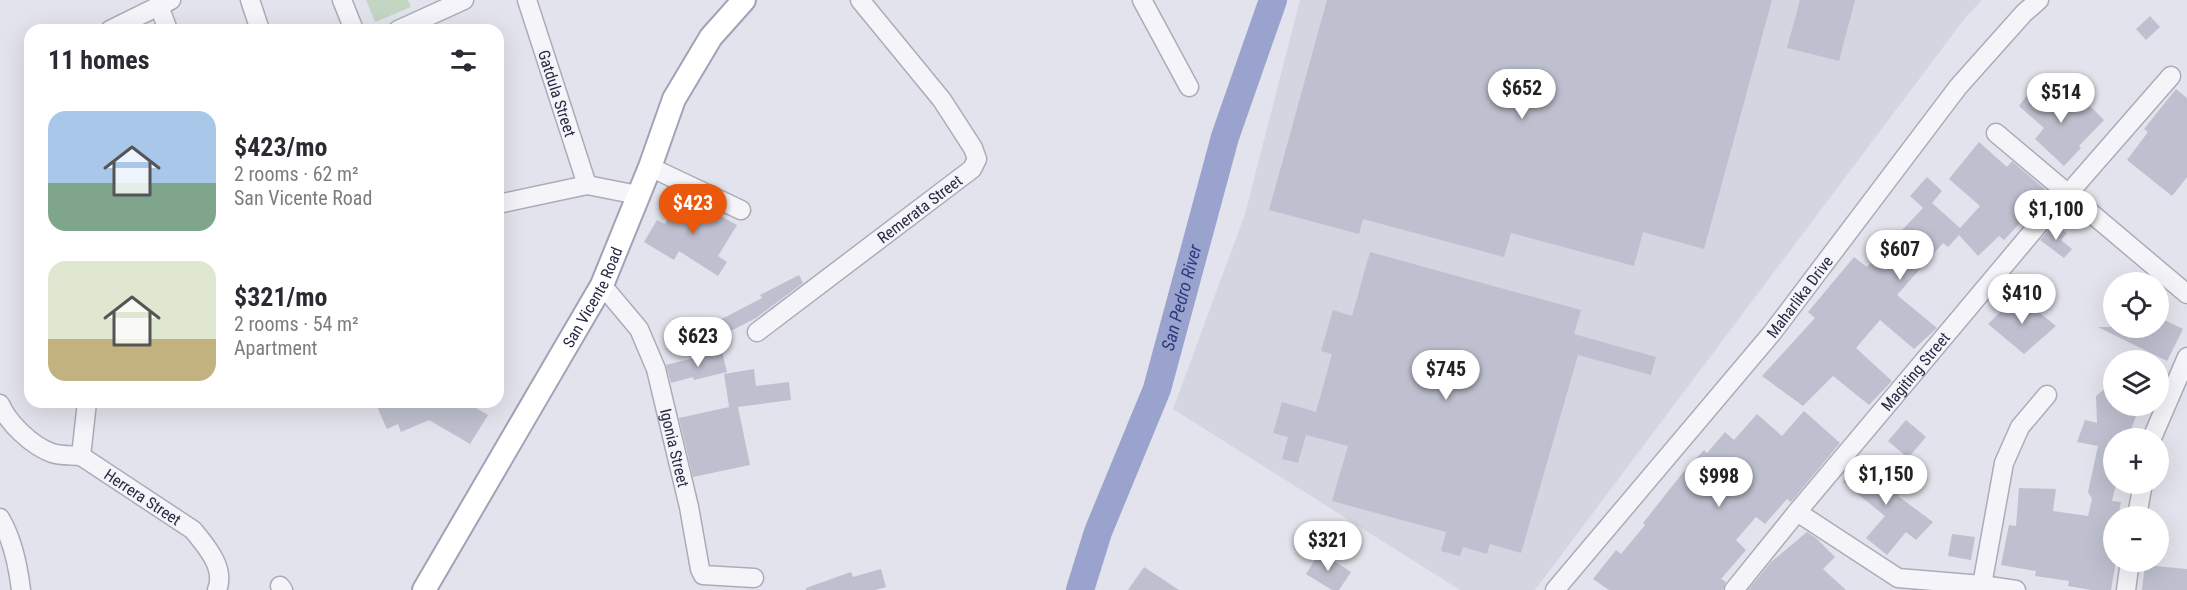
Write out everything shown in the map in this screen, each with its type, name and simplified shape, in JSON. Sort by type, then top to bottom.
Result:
[{"type":"main road","name":"San Vicente Road","points":[[424,590],[602,285],[650,167],[674,99],[711,37],[744,0]]},
{"type":"street","points":[[250,0],[258,24]]},
{"type":"street","points":[[342,0],[352,24]]},
{"type":"street","points":[[411,24],[464,0]]},
{"type":"street","name":"Gatdula Street","points":[[527,0],[587,185]]},
{"type":"street","name":"Remerata Street","points":[[757,332],[972,169],[977,159],[973,148],[942,100],[860,0]]},
{"type":"street","points":[[1142,0],[1189,87]]},
{"type":"street","name":"Maharlika Drive","points":[[1566,587],[1765,342],[1958,87],[2024,13],[2039,0]]},
{"type":"street","points":[[122,24],[165,3],[167,24]]},
{"type":"street","name":"Magiting Street","points":[[1734,590],[2049,212],[2068,194],[2171,76]]},
{"type":"street","points":[[1996,133],[2187,294]]},
{"type":"street","points":[[650,167],[741,210]]},
{"type":"street","points":[[504,203],[587,185],[638,195]]},
{"type":"street","name":"Igonia Street","points":[[602,285],[639,329],[656,369],[703,576],[754,578]]},
{"type":"street","points":[[2156,428],[2187,357]]},
{"type":"street","points":[[1982,585],[2004,463],[2020,427],[2047,395]]},
{"type":"street","points":[[0,405],[5,417],[25,436],[49,452],[81,456],[86,408]]},
{"type":"street","name":"Herrera Street","points":[[81,456],[193,530],[206,545],[215,561],[219,573],[217,590]]},
{"type":"street","points":[[1797,512],[1894,584],[1982,585],[2016,590]]},
{"type":"street","points":[[0,518],[13,549],[21,590]]},
{"type":"street","points":[[2126,590],[2128,572]]},
{"type":"shaded area","points":[[1300,0],[1982,0],[1965,18],[1535,590],[1460,590],[1173,409],[1245,214]]},
{"type":"green space","points":[[366,0],[408,0],[411,7],[375,22]]},
{"type":"building","points":[[1327,0],[1772,0],[1704,249],[1643,232],[1634,266],[1511,233],[1504,257],[1363,219],[1359,234],[1269,210]]},
{"type":"building","points":[[1800,0],[1855,0],[1839,61],[1787,48]]},
{"type":"building","points":[[2150,16],[2160,27],[2146,40],[2136,29]]},
{"type":"building","points":[[2035,84],[2066,115],[2082,98],[2104,120],[2079,146],[2081,148],[2064,166],[2035,139],[2044,128],[2019,106]]},
{"type":"building","points":[[2176,89],[2187,98],[2187,177],[2172,196],[2127,160],[2148,132],[2144,129]]},
{"type":"building","points":[[1979,142],[2007,167],[2012,161],[2048,192],[2033,208],[2036,210],[2022,226],[2019,224],[2004,240],[1999,236],[1978,256],[1959,235],[1948,247],[1943,243],[1897,295],[1937,328],[1914,349],[1880,320],[1856,348],[1892,381],[1869,405],[1833,376],[1803,406],[1762,376],[1815,318],[1808,312],[1854,257],[1867,267],[1923,208],[1910,196],[1927,177],[1942,191],[1932,203],[1960,228],[1980,206],[1949,179]]},
{"type":"building","points":[[682,195],[737,225],[718,256],[727,262],[718,276],[679,251],[674,260],[644,242],[657,220],[665,224]]},
{"type":"building","points":[[2054,224],[2067,233],[2061,240],[2072,249],[2064,258],[2040,240]]},
{"type":"building","points":[[1370,252],[1581,310],[1574,334],[1656,357],[1651,375],[1578,355],[1521,553],[1490,544],[1487,554],[1463,547],[1460,556],[1441,551],[1446,532],[1332,501],[1348,446],[1306,435],[1298,463],[1282,459],[1288,437],[1273,433],[1282,402],[1316,412],[1332,354],[1321,351],[1333,310],[1352,316]]},
{"type":"building","points":[[799,275],[803,283],[756,318],[721,336],[714,323],[762,298],[760,295]]},
{"type":"building","points":[[2018,295],[2056,326],[2024,354],[1988,324]]},
{"type":"building","points":[[2169,322],[2183,329],[2169,357],[2169,350],[2145,350],[2120,338],[2169,338]]},
{"type":"building","points":[[722,351],[727,372],[671,383],[666,365]]},
{"type":"building","points":[[754,369],[756,386],[789,382],[791,400],[738,407],[750,465],[693,477],[679,418],[729,407],[724,374]]},
{"type":"building","points":[[2103,390],[2103,416],[2136,416],[2132,428],[2103,428],[2103,494],[2114,494],[2112,501],[2121,502],[2120,506],[2103,506],[2103,572],[2114,572],[2111,590],[2068,586],[2069,581],[2035,576],[2036,571],[2001,565],[2009,525],[2016,526],[2019,488],[2056,489],[2053,511],[2088,516],[2092,499],[2088,492],[2098,446],[2077,442],[2085,420],[2097,423],[2096,396]]},
{"type":"building","points":[[378,408],[476,408],[488,415],[470,444],[429,420],[401,432],[398,424],[387,429]]},
{"type":"building","points":[[1804,411],[1840,443],[1791,502],[1787,499],[1765,524],[1756,517],[1736,540],[1746,550],[1721,579],[1726,582],[1723,590],[1609,590],[1593,579],[1616,550],[1621,554],[1681,475],[1704,450],[1707,453],[1725,432],[1734,440],[1757,414],[1782,436]]},
{"type":"building","points":[[1906,420],[1926,437],[1908,458],[1888,441]]},
{"type":"building","points":[[1865,456],[1904,488],[1898,496],[1933,522],[1916,540],[1906,532],[1887,555],[1866,538],[1885,516],[1843,482]]},
{"type":"building","points":[[1807,532],[1835,557],[1823,569],[1846,590],[1748,590],[1771,562]]},
{"type":"building","points":[[1952,534],[1975,537],[1971,560],[1948,556]]},
{"type":"building","points":[[1320,552],[1351,572],[1339,590],[1332,590],[1306,574]]},
{"type":"building","points":[[1144,567],[1179,590],[1128,590]]},
{"type":"building","points":[[2169,567],[2187,569],[2187,590],[2142,590],[2144,572],[2169,572]]},
{"type":"building","points":[[881,569],[886,587],[875,590],[806,590],[806,588],[851,572],[853,577]]},
{"type":"waterway","name":"San Pedro River","points":[[1080,590],[1098,532],[1157,389],[1225,137],[1273,0]]}]
